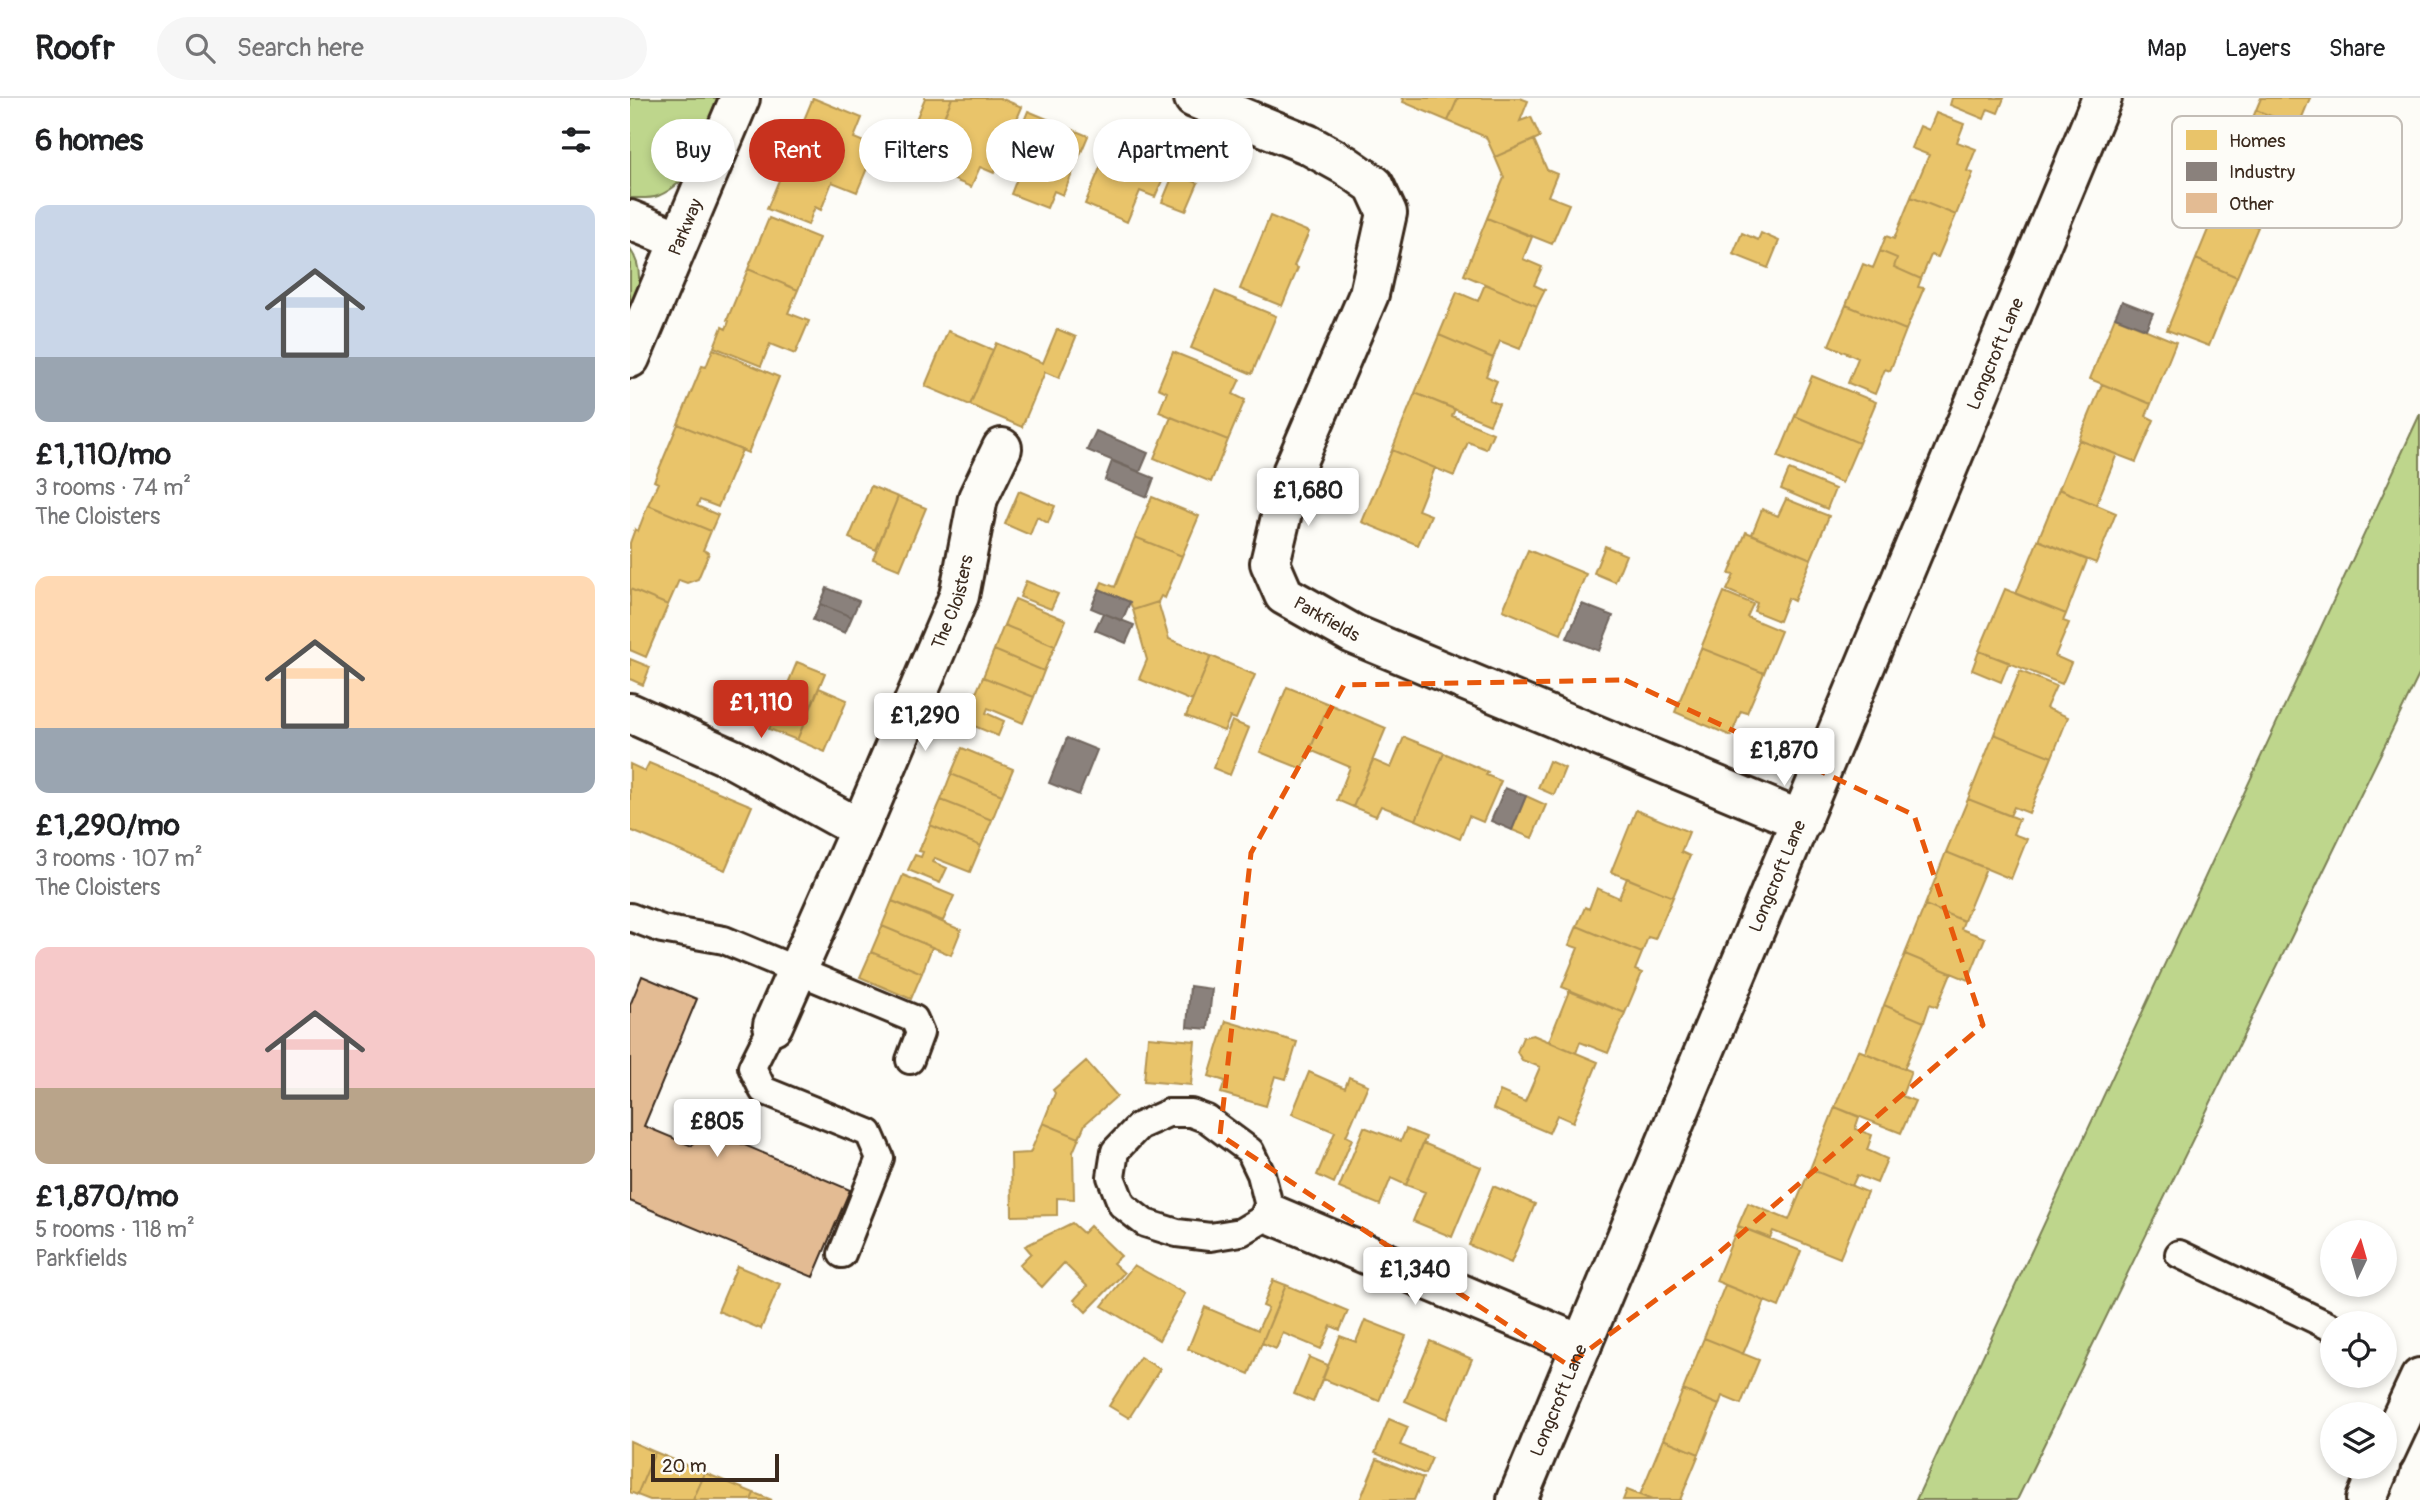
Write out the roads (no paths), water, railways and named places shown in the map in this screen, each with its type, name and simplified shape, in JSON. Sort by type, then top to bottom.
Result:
[{"type":"street","name":"Parkway","points":[[630,358],[740,98]]},
{"type":"street","name":"Parkfields","points":[[1194,98],[1307,144],[1345,165],[1374,184],[1387,213],[1369,294],[1291,475],[1270,563],[1284,595],[1353,634],[1802,821]]},
{"type":"street","name":"Longcroft Lane","points":[[1517,1500],[2102,98]]},
{"type":"street","points":[[630,220],[678,240]]},
{"type":"street","name":"The Cloisters","points":[[773,1026],[960,596],[978,498],[1002,448]]},
{"type":"street","points":[[630,713],[733,758],[860,829]]},
{"type":"street","points":[[1271,1214],[1582,1345]]},
{"type":"street","points":[[2397,1427],[2420,1378]]},
{"type":"street","points":[[2366,1500],[2374,1479]]},
{"type":"lane","points":[[630,917],[662,929],[724,940],[914,1019],[920,1033],[910,1060]]},
{"type":"lane","points":[[773,1026],[752,1067],[763,1090],[869,1133],[880,1158],[842,1254]]},
{"type":"lane","points":[[1168,1113],[1191,1113],[1207,1119],[1250,1151],[1261,1174],[1271,1214],[1241,1232],[1210,1237],[1177,1233],[1145,1223],[1122,1205],[1111,1177],[1115,1151],[1139,1126],[1168,1113]]},
{"type":"lane","points":[[2179,1254],[2320,1322]]}]
